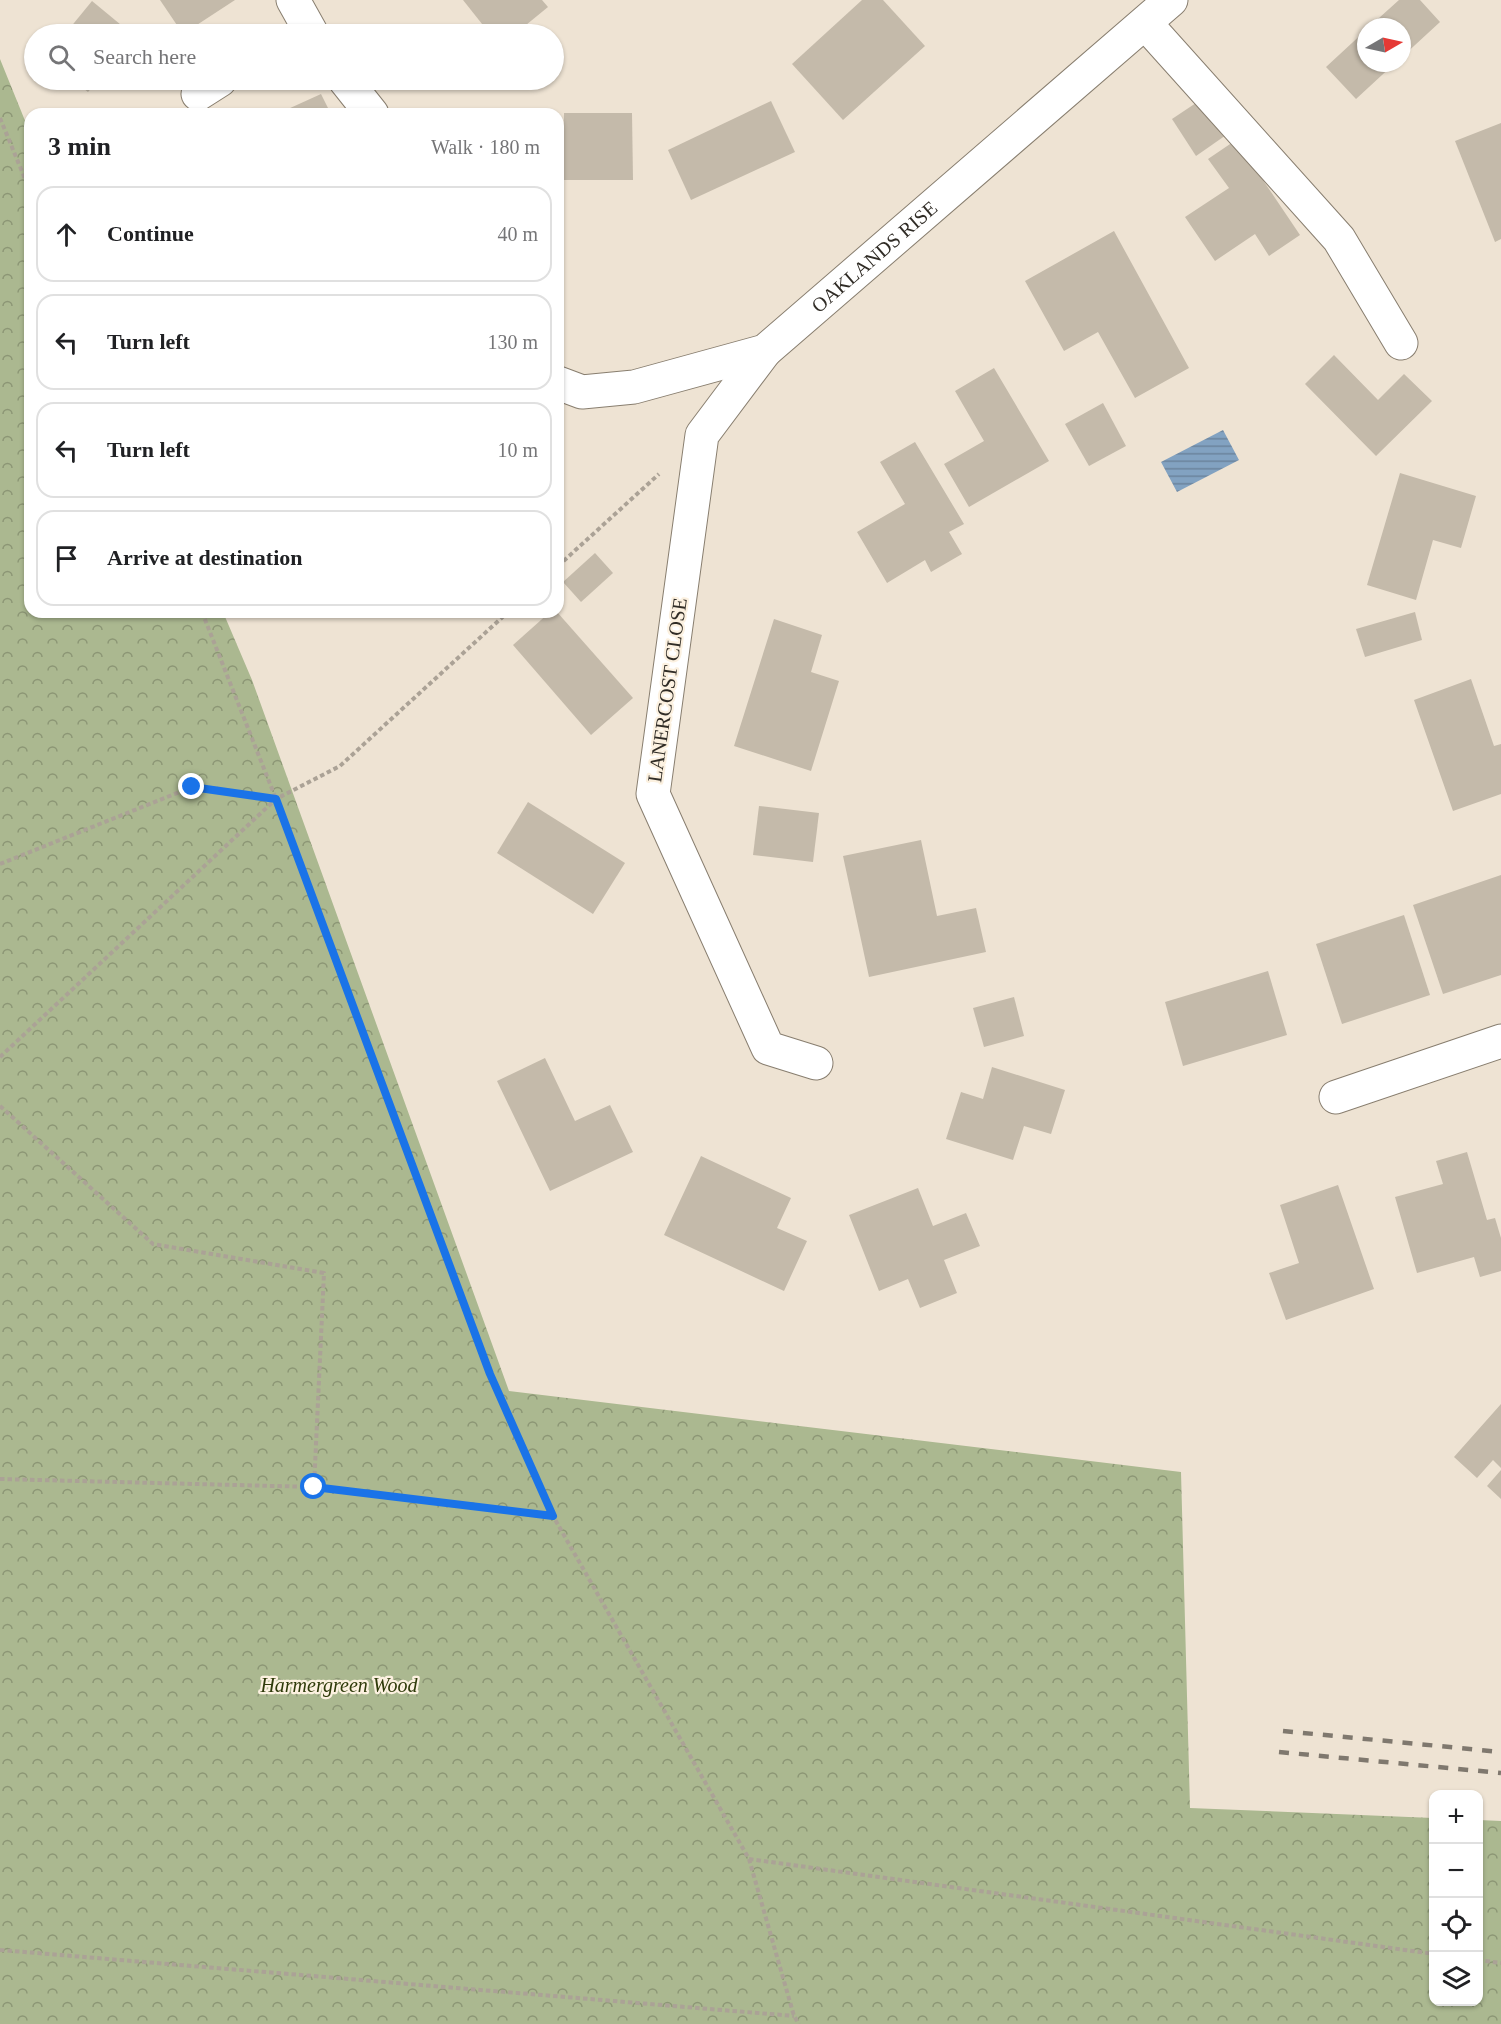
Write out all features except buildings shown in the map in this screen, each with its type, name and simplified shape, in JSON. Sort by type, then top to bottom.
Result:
[{"type":"street","name":"OAKLANDS RISE","points":[[564,385],[582,392],[634,387],[765,351],[1146,24],[1171,0]]},
{"type":"street","points":[[1146,24],[1340,239],[1401,343]]},
{"type":"street","points":[[353,90],[367,108]]},
{"type":"street","name":"LANERCOST CLOSE","points":[[765,351],[702,435],[653,794],[768,1048],[816,1063]]},
{"type":"street","points":[[1336,1097],[1501,1041]]},
{"type":"path","points":[[0,118],[24,176]]},
{"type":"path","points":[[564,562],[702,435]]},
{"type":"path","points":[[204,618],[276,799],[490,1374],[553,1516],[749,1859],[794,2016],[800,2024]]},
{"type":"path","points":[[0,1057],[276,799],[340,766],[501,618]]},
{"type":"path","points":[[0,864],[192,787],[276,799]]},
{"type":"path","points":[[0,1106],[153,1244],[324,1273],[314,1487]]},
{"type":"path","points":[[0,1479],[314,1487],[553,1516]]},
{"type":"path","points":[[749,1859],[1429,1953]]},
{"type":"path","points":[[0,1950],[794,2016]]},
{"type":"path","points":[[1483,1961],[1501,1963]]},
{"type":"path","points":[[793,2024],[794,2016]]},
{"type":"green space","name":"Harmergreen Wood","points":[[0,59],[24,118],[24,618],[226,618],[252,680],[509,1391],[1181,1472],[1190,1808],[1429,1818],[1429,2006],[1483,2006],[1483,1820],[1501,1821],[1501,2024],[0,2024]]},
{"type":"water","points":[[1223,430],[1239,460],[1177,492],[1161,462]]},
{"type":"railway","points":[[1283,1731],[1501,1752]]},
{"type":"railway","points":[[1279,1752],[1501,1773]]},
{"type":"route","points":[[192,787],[276,799],[490,1374],[553,1516],[314,1487]]}]
